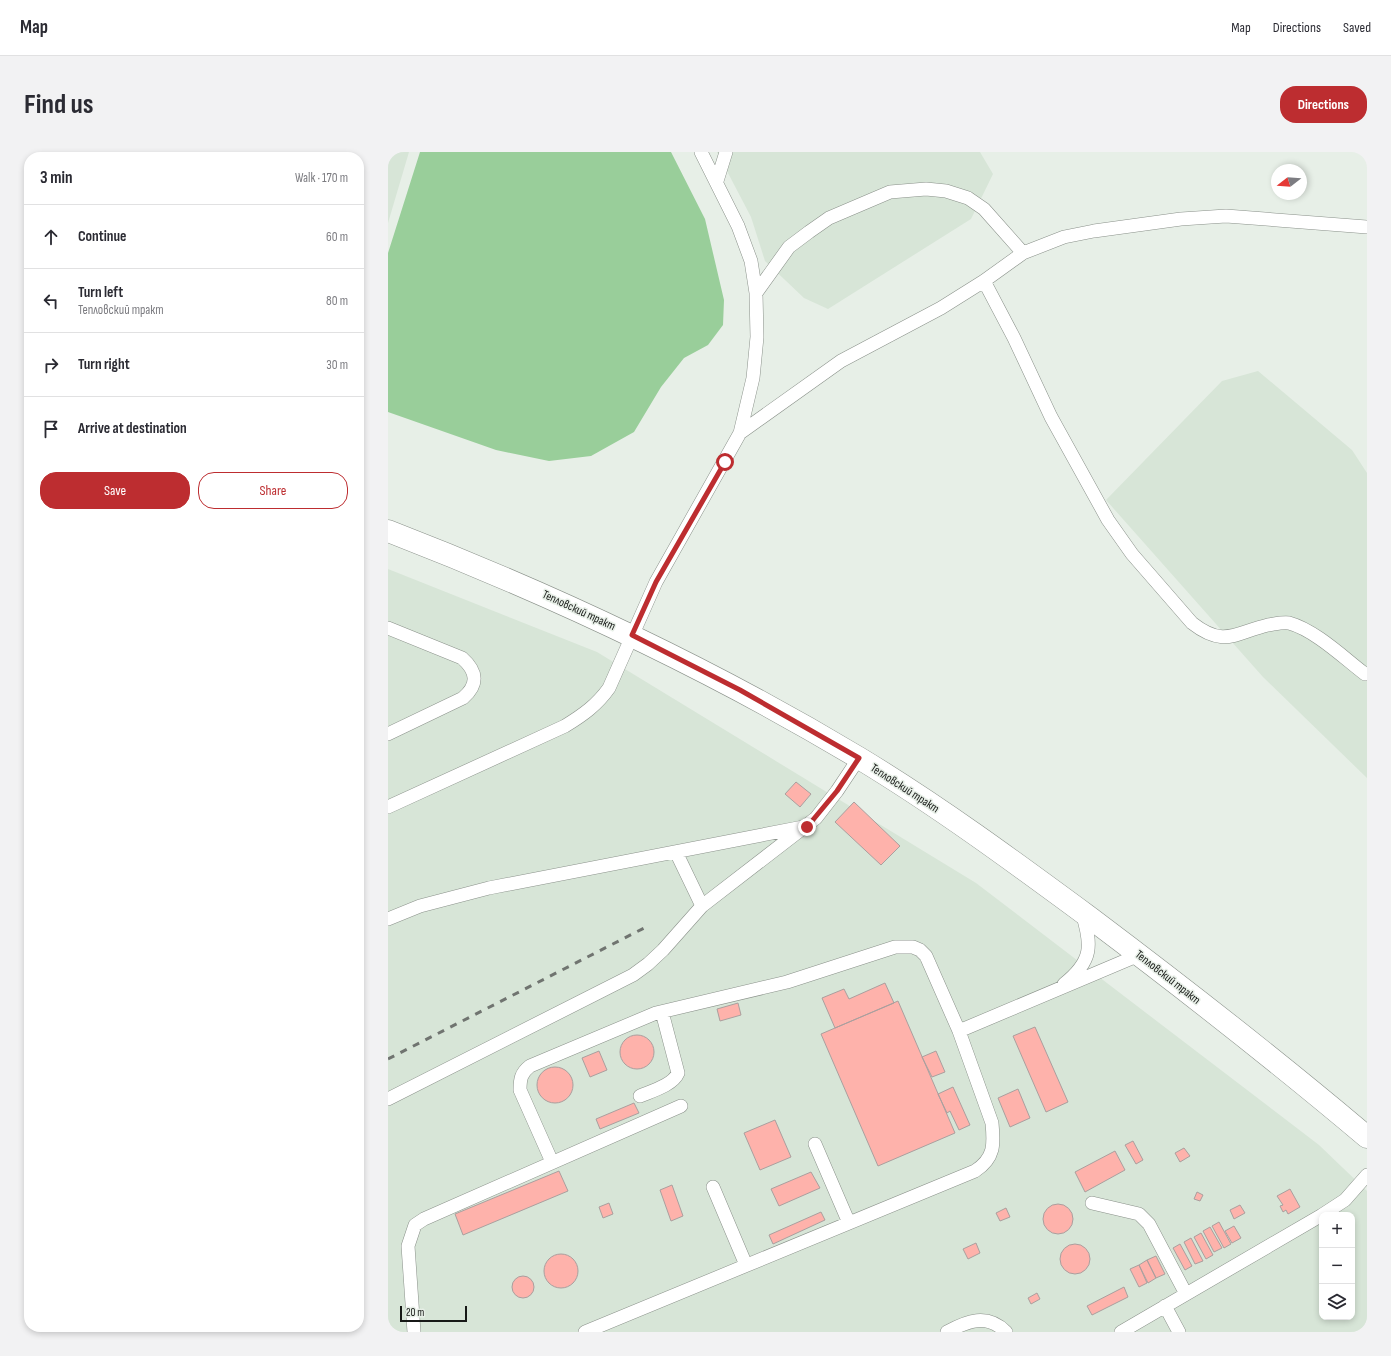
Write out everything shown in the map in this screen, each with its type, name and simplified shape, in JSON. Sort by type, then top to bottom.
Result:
[{"type":"main road","name":"Тепловский тракт","points":[[388,531],[464,560],[548,596],[632,635],[740,690],[859,758],[969,831],[1082,912],[1313,1092],[1367,1137]]},
{"type":"lane","points":[[388,807],[565,726],[582,716],[599,702],[609,688],[656,582],[740,433],[753,378],[757,337],[756,293],[751,261],[738,226],[717,181],[701,152]]},
{"type":"lane","points":[[717,181],[726,152]]},
{"type":"lane","points":[[756,293],[789,247],[829,218],[890,192],[926,189],[946,191],[968,198],[984,209],[1023,253]]},
{"type":"lane","points":[[740,433],[841,361],[941,308],[984,281],[1023,253],[1064,237],[1094,230],[1181,219],[1226,216],[1367,227]]},
{"type":"lane","points":[[984,281],[1051,417],[1108,520],[1132,554],[1187,618],[1202,630],[1221,638],[1270,625],[1288,623],[1307,630],[1365,674]]},
{"type":"lane","points":[[388,734],[463,698],[472,690],[474,682],[469,664],[462,658],[389,631]]},
{"type":"lane","points":[[388,1099],[633,975],[658,954],[702,906],[807,827],[833,797],[859,758]]},
{"type":"lane","points":[[388,919],[420,906],[489,888],[807,827]]},
{"type":"lane","points":[[676,852],[702,906]]},
{"type":"lane","points":[[1055,991],[1078,970],[1088,953],[1090,939],[1082,912]]},
{"type":"lane","points":[[552,1162],[520,1090],[520,1080],[523,1072],[530,1066],[608,1032],[662,1012],[787,982],[895,947],[904,946],[920,950],[926,956],[959,1032],[992,1122],[993,1145],[988,1160],[975,1171],[585,1332]]},
{"type":"lane","points":[[959,1032],[1139,955]]},
{"type":"lane","points":[[640,1096],[671,1082],[676,1078],[678,1073],[662,1012]]},
{"type":"lane","points":[[414,1332],[408,1246],[415,1225],[424,1219],[681,1106]]},
{"type":"lane","points":[[815,1144],[849,1222]]},
{"type":"lane","points":[[1327,1212],[1345,1200],[1367,1175]]},
{"type":"lane","points":[[713,1187],[746,1265]]},
{"type":"lane","points":[[1092,1203],[1139,1214],[1144,1217],[1186,1294]]},
{"type":"lane","points":[[1121,1332],[1319,1217]]},
{"type":"lane","points":[[1165,1306],[1179,1332]]},
{"type":"lane","points":[[947,1332],[972,1320],[991,1323],[1006,1332]]},
{"type":"shaded area","points":[[388,152],[409,152],[388,223]]},
{"type":"shaded area","points":[[717,152],[980,152],[993,174],[971,219],[828,309],[804,298],[765,261],[751,217]]},
{"type":"shaded area","points":[[1258,371],[1352,450],[1367,473],[1367,778],[1263,677],[1106,500],[1222,381]]},
{"type":"shaded area","points":[[388,569],[597,652],[976,883],[1319,1145],[1367,1191],[1367,1332],[388,1332]]},
{"type":"green space","points":[[420,152],[671,152],[705,219],[724,300],[723,325],[708,345],[684,358],[661,387],[634,432],[591,456],[549,461],[496,450],[388,412],[388,253]]},
{"type":"building","points":[[796,782],[811,794],[800,807],[785,794]]},
{"type":"building","points":[[854,802],[900,846],[881,865],[835,822]]},
{"type":"building","points":[[885,983],[894,1003],[835,1028],[822,998],[844,989],[849,999]]},
{"type":"building","points":[[898,1001],[955,1133],[878,1166],[821,1034]]},
{"type":"building","points":[[738,1003],[741,1015],[720,1021],[717,1009]]},
{"type":"building","points":[[1035,1027],[1068,1102],[1046,1112],[1013,1036]]},
{"type":"building","points":[[634,1035],[640,1035],[649,1040],[653,1046],[653,1058],[649,1064],[640,1069],[634,1069],[625,1064],[620,1055],[620,1049],[625,1040]]},
{"type":"building","points":[[599,1051],[607,1070],[590,1077],[582,1058]]},
{"type":"building","points":[[936,1051],[945,1072],[932,1077],[922,1057]]},
{"type":"building","points":[[555,1067],[568,1072],[573,1085],[568,1098],[555,1103],[542,1098],[537,1085],[542,1072]]},
{"type":"building","points":[[953,1087],[970,1125],[959,1130],[950,1111],[947,1113],[938,1094]]},
{"type":"building","points":[[1018,1089],[1030,1118],[1010,1127],[998,1098]]},
{"type":"building","points":[[634,1103],[639,1113],[600,1129],[596,1119]]},
{"type":"building","points":[[775,1120],[791,1157],[760,1170],[744,1133]]},
{"type":"building","points":[[1133,1141],[1143,1160],[1136,1164],[1125,1145]]},
{"type":"building","points":[[1184,1148],[1190,1156],[1180,1162],[1175,1153]]},
{"type":"building","points":[[1115,1151],[1125,1170],[1085,1192],[1075,1172]]},
{"type":"building","points":[[559,1171],[568,1191],[463,1235],[455,1214]]},
{"type":"building","points":[[811,1172],[820,1188],[779,1206],[771,1189]]},
{"type":"building","points":[[672,1185],[683,1216],[671,1221],[660,1190]]},
{"type":"building","points":[[1290,1189],[1300,1207],[1288,1214],[1286,1210],[1283,1212],[1280,1206],[1283,1205],[1277,1196]]},
{"type":"building","points":[[1197,1192],[1203,1195],[1200,1201],[1194,1199]]},
{"type":"building","points":[[609,1203],[613,1214],[603,1218],[599,1207]]},
{"type":"building","points":[[1058,1204],[1064,1205],[1072,1213],[1072,1225],[1064,1233],[1058,1234],[1052,1233],[1044,1225],[1043,1219],[1044,1213],[1052,1205]]},
{"type":"building","points":[[1240,1205],[1245,1213],[1234,1219],[1230,1210]]},
{"type":"building","points":[[1006,1208],[1010,1217],[1000,1221],[996,1213]]},
{"type":"building","points":[[821,1212],[825,1220],[773,1244],[769,1235]]},
{"type":"building","points":[[1219,1222],[1231,1244],[1224,1248],[1212,1226]]},
{"type":"building","points":[[1234,1226],[1241,1238],[1232,1243],[1225,1231]]},
{"type":"building","points":[[1210,1227],[1222,1248],[1214,1252],[1203,1231]]},
{"type":"building","points":[[1201,1233],[1213,1255],[1206,1259],[1194,1237]]},
{"type":"building","points":[[1191,1238],[1203,1261],[1195,1264],[1184,1242]]},
{"type":"building","points":[[976,1243],[980,1253],[968,1259],[963,1249]]},
{"type":"building","points":[[1075,1244],[1081,1245],[1089,1253],[1089,1265],[1081,1273],[1075,1274],[1069,1273],[1061,1265],[1060,1259],[1061,1253],[1069,1245]]},
{"type":"building","points":[[1180,1244],[1192,1266],[1185,1270],[1173,1248]]},
{"type":"building","points":[[558,1254],[564,1254],[573,1259],[577,1265],[577,1277],[573,1283],[564,1288],[558,1288],[549,1283],[544,1274],[544,1268],[549,1259]]},
{"type":"building","points":[[1156,1256],[1165,1274],[1156,1278],[1147,1260]]},
{"type":"building","points":[[1147,1260],[1156,1278],[1148,1283],[1139,1265]]},
{"type":"building","points":[[1139,1265],[1147,1283],[1139,1287],[1130,1269]]},
{"type":"building","points":[[523,1276],[531,1279],[534,1287],[531,1295],[523,1298],[515,1295],[512,1287],[515,1279]]},
{"type":"building","points":[[1124,1287],[1128,1297],[1092,1315],[1087,1306]]},
{"type":"building","points":[[1037,1293],[1040,1299],[1031,1304],[1028,1298]]},
{"type":"railway","points":[[388,1059],[648,926]]},
{"type":"route","points":[[725,462],[656,582],[632,635],[740,690],[859,758],[825,808],[807,827]]}]
